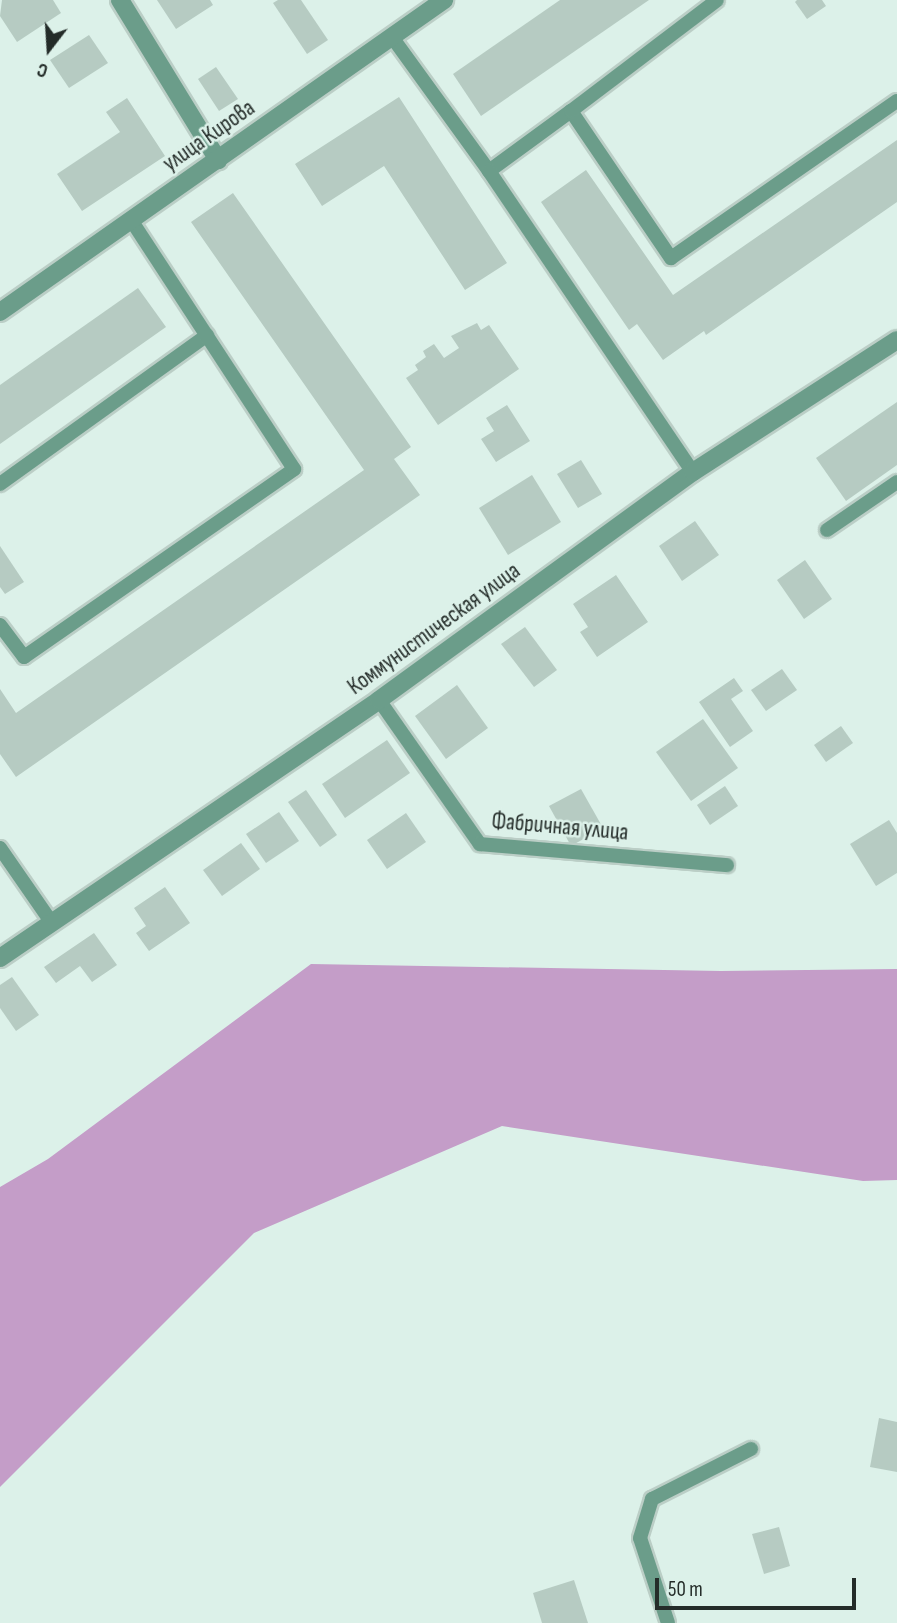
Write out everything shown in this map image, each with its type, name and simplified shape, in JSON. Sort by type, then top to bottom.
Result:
[{"type":"street","points":[[120,0],[218,160]]},
{"type":"street","name":"улица Кирова","points":[[0,312],[444,0]]},
{"type":"street","name":"Коммунистическая улица","points":[[0,958],[379,700],[693,472],[897,340]]},
{"type":"lane","points":[[489,171],[717,0]]},
{"type":"lane","points":[[392,37],[489,171],[693,472]]},
{"type":"lane","points":[[571,111],[671,258],[897,101]]},
{"type":"lane","points":[[0,625],[24,657],[294,469],[131,220]]},
{"type":"lane","points":[[0,484],[207,335]]},
{"type":"lane","points":[[827,530],[897,482]]},
{"type":"lane","name":"Фабричная улица","points":[[379,700],[480,844],[727,865]]},
{"type":"lane","points":[[0,848],[52,923]]},
{"type":"lane","points":[[668,1623],[640,1538],[652,1499],[751,1449]]},
{"type":"shaded area","points":[[311,964],[721,971],[897,969],[897,1180],[863,1181],[502,1126],[254,1233],[0,1487],[0,1187],[48,1159]]},
{"type":"building","points":[[2,0],[53,0],[61,13],[17,42],[0,16]]},
{"type":"building","points":[[157,0],[210,0],[213,5],[176,29]]},
{"type":"building","points":[[278,0],[301,0],[328,40],[307,54],[273,3]]},
{"type":"building","points":[[560,0],[649,0],[481,116],[453,74]]},
{"type":"building","points":[[822,0],[826,6],[807,19],[795,2]]},
{"type":"building","points":[[89,35],[108,63],[69,88],[50,60]]},
{"type":"building","points":[[216,67],[238,99],[219,111],[198,79]]},
{"type":"building","points":[[399,97],[507,263],[465,290],[384,166],[322,206],[295,164]]},
{"type":"building","points":[[127,98],[165,156],[82,211],[57,174],[120,132],[106,112]]},
{"type":"building","points":[[897,140],[897,202],[706,335],[704,331],[663,360],[637,324],[629,330],[541,202],[586,170],[673,295]]},
{"type":"building","points":[[233,193],[411,447],[394,459],[420,495],[16,777],[0,754],[0,689],[16,713],[364,470],[191,222]]},
{"type":"building","points":[[138,288],[166,327],[0,444],[0,385]]},
{"type":"building","points":[[477,323],[481,330],[489,325],[519,369],[438,425],[406,378],[418,370],[415,365],[426,357],[423,351],[434,344],[444,358],[459,348],[451,336]]},
{"type":"building","points":[[897,402],[897,465],[846,501],[816,458]]},
{"type":"building","points":[[507,405],[530,441],[496,462],[481,439],[494,431],[486,418]]},
{"type":"building","points":[[581,460],[602,494],[578,508],[557,474]]},
{"type":"building","points":[[532,475],[561,522],[508,555],[479,508]]},
{"type":"building","points":[[695,521],[719,555],[682,581],[659,546]]},
{"type":"building","points":[[0,546],[24,582],[5,594],[0,587]]},
{"type":"building","points":[[805,560],[832,599],[804,619],[777,580]]},
{"type":"building","points":[[616,575],[648,622],[597,657],[580,632],[588,627],[573,604]]},
{"type":"building","points":[[525,627],[557,670],[534,687],[501,644]]},
{"type":"building","points":[[782,669],[797,690],[766,711],[751,690]]},
{"type":"building","points":[[734,678],[743,691],[731,699],[753,731],[730,747],[699,702]]},
{"type":"building","points":[[457,685],[488,728],[446,759],[415,716]]},
{"type":"building","points":[[703,719],[738,768],[691,801],[656,752]]},
{"type":"building","points":[[841,726],[853,743],[826,762],[814,745]]},
{"type":"building","points":[[387,740],[410,773],[345,818],[322,784]]},
{"type":"building","points":[[725,786],[738,806],[710,825],[697,805]]},
{"type":"building","points":[[581,789],[603,828],[571,846],[549,806]]},
{"type":"building","points":[[306,790],[337,835],[320,847],[288,802]]},
{"type":"building","points":[[279,812],[299,841],[266,863],[246,834]]},
{"type":"building","points":[[406,813],[426,842],[387,869],[367,840]]},
{"type":"building","points":[[889,820],[897,833],[897,873],[876,886],[850,844]]},
{"type":"building","points":[[241,843],[260,869],[222,896],[203,870]]},
{"type":"building","points":[[165,887],[190,923],[149,951],[136,933],[146,926],[134,908]]},
{"type":"building","points":[[94,933],[117,965],[92,982],[80,966],[56,983],[44,967]]},
{"type":"building","points":[[12,977],[39,1015],[16,1031],[0,1008],[0,985]]},
{"type":"building","points":[[879,1418],[897,1422],[897,1472],[870,1467]]},
{"type":"building","points":[[779,1527],[790,1566],[764,1574],[752,1534]]},
{"type":"building","points":[[574,1580],[588,1623],[542,1623],[533,1593]]}]
